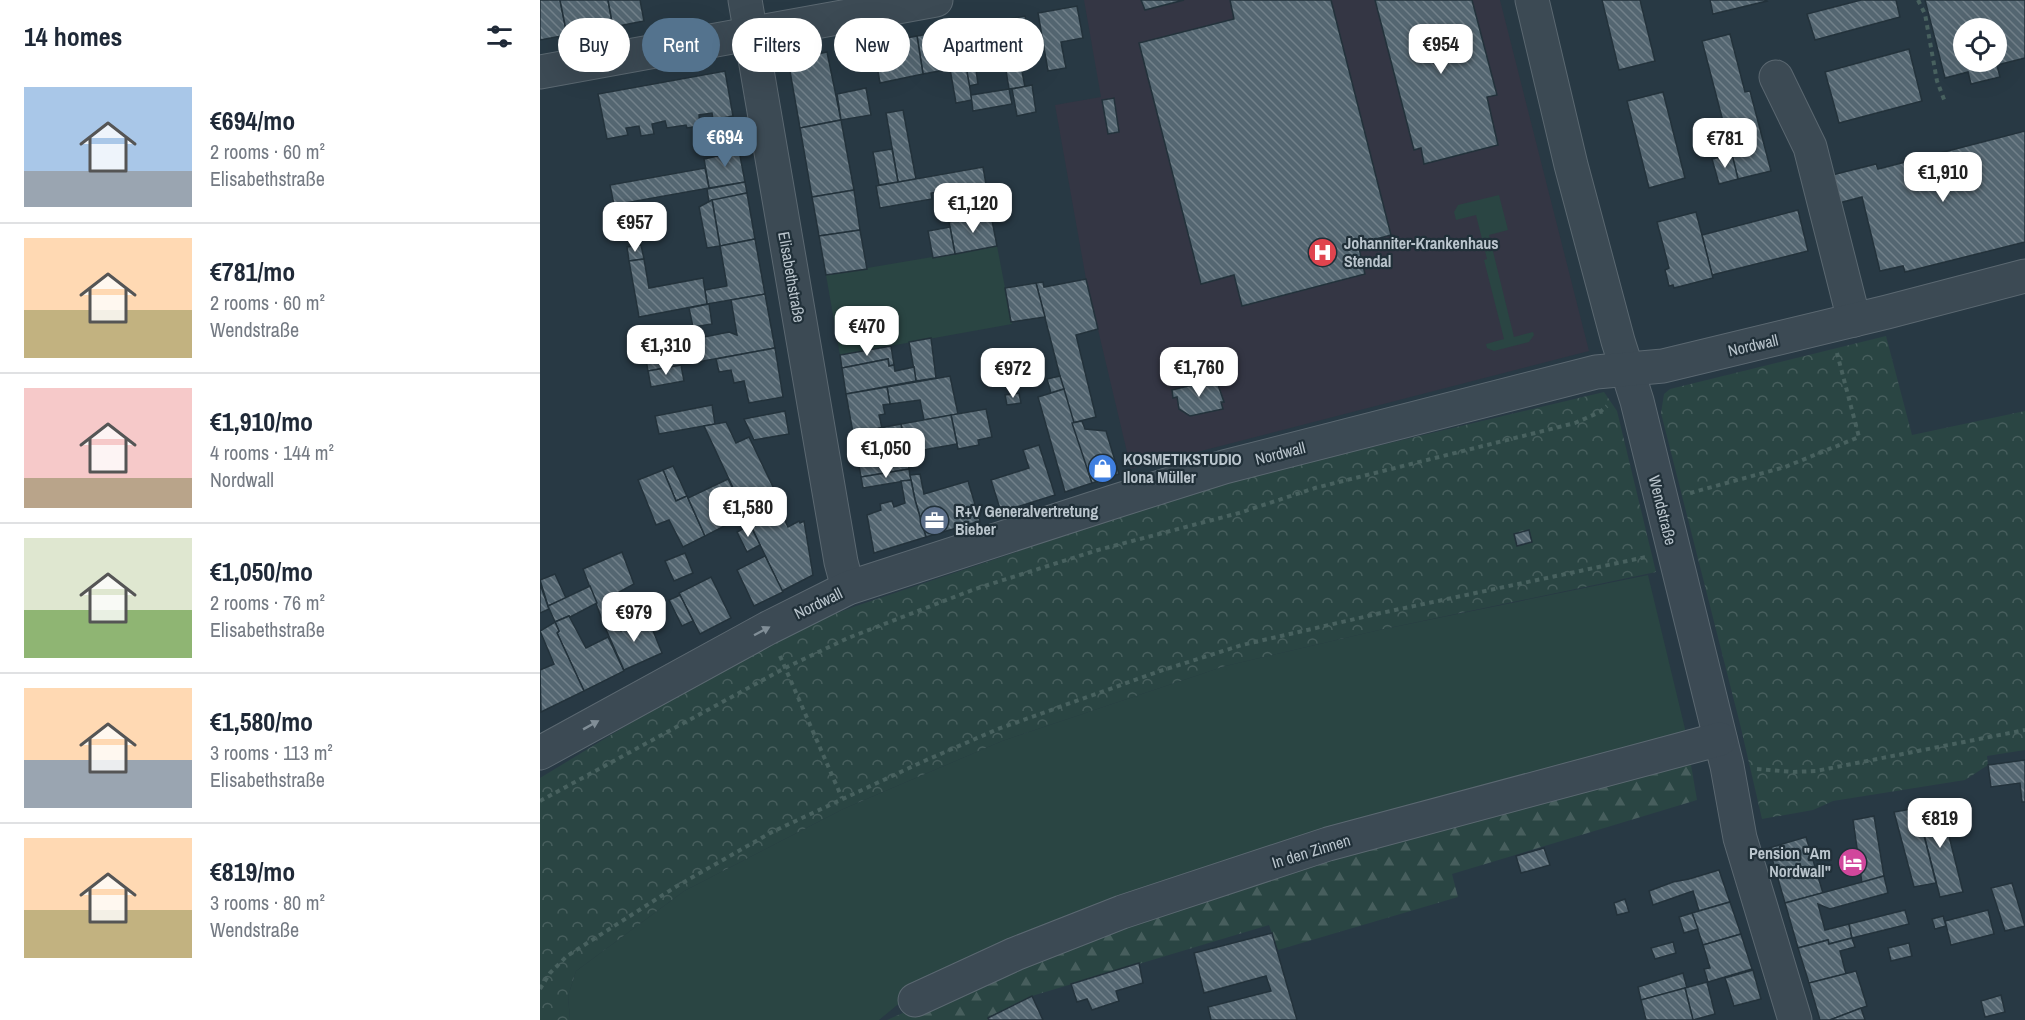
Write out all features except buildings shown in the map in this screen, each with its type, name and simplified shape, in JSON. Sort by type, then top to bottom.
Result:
[{"type":"street","name":"Elisabethstraße","points":[[745,0],[748,18]]},
{"type":"street","points":[[822,21],[936,0]]},
{"type":"street","name":"Wendstraße","points":[[1532,0],[1571,165],[1618,341],[1631,381],[1724,753],[1740,838],[1795,1020]]},
{"type":"street","points":[[540,72],[732,37]]},
{"type":"street","name":"Elisabethstraße","points":[[757,72],[839,550],[848,588]]},
{"type":"street","points":[[1776,77],[1810,147],[1842,323]]},
{"type":"street","name":"Nordwall","points":[[540,753],[768,628],[848,588],[1224,467],[1596,372],[1631,381],[1663,366],[2025,276]]},
{"type":"street","name":"In den Zinnen","points":[[915,1000],[1015,954],[1122,912],[1328,844],[1724,753]]},
{"type":"path","points":[[1918,0],[1925,14],[1937,81],[1945,102]]},
{"type":"path","points":[[1660,501],[1785,467],[1860,437],[1842,323]]},
{"type":"path","points":[[540,801],[785,668],[848,638],[975,589],[1098,550],[1239,513],[1315,488],[1575,423],[1600,412],[1618,399],[1631,381]]},
{"type":"path","points":[[540,989],[549,973],[567,956],[657,899],[772,832],[842,798],[998,729],[1160,671],[1242,645],[1673,551]]},
{"type":"path","points":[[768,628],[842,798]]},
{"type":"path","points":[[1724,753],[1793,772],[1816,771],[2025,730]]},
{"type":"shaded area","name":"Johanniter-Krankenhaus Stendal","points":[[1084,0],[1500,0],[1589,351],[1131,469],[1086,279],[1055,105],[1101,97]]},
{"type":"green space","points":[[1499,195],[1508,230],[1489,235],[1514,337],[1533,332],[1534,335],[1529,342],[1494,351],[1487,348],[1486,344],[1504,339],[1484,260],[1487,259],[1476,215],[1456,220],[1454,212],[1458,205]]},
{"type":"green space","points":[[997,246],[1012,324],[840,355],[826,275]]},
{"type":"green space","points":[[1886,336],[1912,435],[2025,411],[2025,750],[1987,756],[1988,765],[1965,780],[1833,801],[1813,810],[1762,819],[1661,413],[1664,394],[1670,389]]},
{"type":"green space","points":[[1604,392],[1617,411],[1656,572],[1379,630],[1225,666],[1002,741],[843,809],[684,891],[576,971],[568,996],[570,1020],[540,1020],[540,778],[774,636],[856,606],[1218,484]]},
{"type":"green space","points":[[1648,575],[1686,733],[913,992],[879,1020],[570,1020],[568,996],[576,971],[684,891],[843,809],[1002,741],[1225,666],[1379,630]]},
{"type":"green space","points":[[1690,759],[1697,800],[1452,874],[1458,897],[1278,950],[1269,925],[1032,996],[988,1017],[989,1020],[887,1020],[1041,951],[1385,837]]},
{"type":"place","name":"Johanniter-Krankenhaus Stendal","points":[[1323,252]]},
{"type":"place","name":"KOSMETIKSTUDIO Ilona Müller","points":[[1102,468]]},
{"type":"place","name":"R+V Generalvertretung Bieber","points":[[934,520]]},
{"type":"place","name":"Pension \"Am Nordwall\"","points":[[1852,862]]}]
